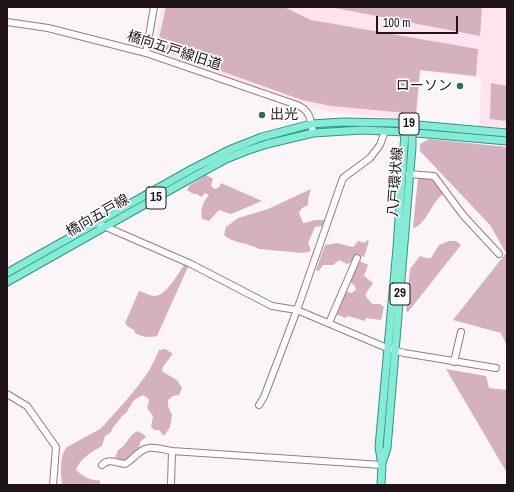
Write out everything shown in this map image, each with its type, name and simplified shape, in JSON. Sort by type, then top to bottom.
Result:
[{"type":"main road","name":"19","points":[[312,124],[357,121],[507,133]]},
{"type":"main road","name":"橋向五戸線","points":[[7,273],[192,169],[229,150],[262,136],[312,124]]},
{"type":"main road","name":"八戸環状線","points":[[391,349],[409,174],[408,124]]},
{"type":"main road","name":"19","points":[[313,133],[344,130],[385,131],[507,141]]},
{"type":"main road","name":"八戸環状線","points":[[381,485],[382,465],[387,448],[397,248],[409,132]]},
{"type":"main road","name":"橋向五戸線","points":[[7,282],[226,159],[267,144],[313,133]]},
{"type":"street","points":[[146,53],[154,7]]},
{"type":"street","name":"橋向五戸線旧道","points":[[7,22],[48,28],[146,53],[302,107],[307,111],[312,124],[313,133]]},
{"type":"street","points":[[259,404],[264,397],[297,310],[344,178],[370,158],[380,145],[385,131]]},
{"type":"street","points":[[409,174],[434,176],[463,215],[499,254]]},
{"type":"street","points":[[97,223],[192,264],[272,306],[297,310],[404,353],[496,368]]},
{"type":"street","points":[[329,323],[357,258]]},
{"type":"street","points":[[454,362],[461,332]]},
{"type":"street","points":[[7,394],[27,406],[56,447],[53,485]]},
{"type":"street","points":[[102,465],[109,460],[125,464],[131,461],[141,451],[149,448],[172,451],[382,465]]},
{"type":"street","points":[[171,485],[172,451]]},
{"type":"shaded area","points":[[162,7],[507,7],[507,128],[479,126],[481,78],[421,71],[416,120],[336,113],[309,107],[153,52]]},
{"type":"shaded area","points":[[166,7],[284,7],[311,20],[478,49],[476,76],[420,70],[416,114],[331,106],[302,100],[157,48]]},
{"type":"shaded area","points":[[330,7],[482,7],[480,36]]},
{"type":"shaded area","points":[[491,83],[507,86],[507,121],[490,119]]},
{"type":"shaded area","points":[[429,139],[507,147],[507,346],[501,333],[453,320],[506,253],[490,225],[420,151],[420,144]]},
{"type":"shaded area","points":[[206,175],[213,179],[211,185],[215,189],[219,187],[221,183],[262,201],[231,214],[219,210],[209,221],[202,219],[202,206],[209,195],[205,193],[201,197],[187,190],[190,185]]},
{"type":"shaded area","points":[[418,177],[432,178],[443,194],[435,202],[421,223],[413,228]]},
{"type":"shaded area","points":[[311,189],[308,205],[302,208],[299,213],[303,223],[326,219],[324,226],[315,227],[308,243],[311,250],[309,252],[302,253],[259,249],[232,240],[224,235],[226,227],[238,218],[268,209]]},
{"type":"shaded area","points":[[367,240],[369,241],[364,257],[357,255],[354,261],[347,264],[339,260],[333,265],[323,265],[319,271],[316,270],[325,245],[337,243],[353,247],[358,241],[365,243]]},
{"type":"shaded area","points":[[449,241],[456,241],[461,245],[408,312],[406,311],[410,269],[420,256],[431,258],[439,245]]},
{"type":"shaded area","points":[[360,261],[368,265],[364,276],[373,283],[365,295],[372,304],[380,304],[384,307],[381,320],[366,318],[365,321],[348,316],[346,318],[336,314],[346,291],[351,293],[356,290],[355,286],[350,282]]},
{"type":"shaded area","points":[[185,264],[188,267],[157,336],[146,337],[135,333],[134,330],[125,323],[139,291],[154,296],[163,293]]},
{"type":"shaded area","points":[[165,349],[172,353],[172,355],[162,368],[163,372],[177,380],[182,388],[179,395],[173,396],[168,400],[168,406],[172,415],[170,427],[164,436],[159,430],[155,430],[151,427],[153,416],[147,408],[149,402],[148,398],[143,395],[134,400],[111,432],[105,436],[102,446],[80,462],[76,470],[89,479],[99,480],[101,485],[62,485],[62,460],[64,451],[67,447],[100,429],[106,423],[143,380],[159,350]]},
{"type":"shaded area","points":[[446,369],[486,376],[489,388],[507,390],[507,473]]},
{"type":"shaded area","points":[[138,431],[146,437],[140,442],[139,450],[126,461],[117,461],[115,458],[118,450],[124,446],[132,435]]},
{"type":"place","name":"ローソン","points":[[460,86]]},
{"type":"place","name":"出光","points":[[262,115]]}]
